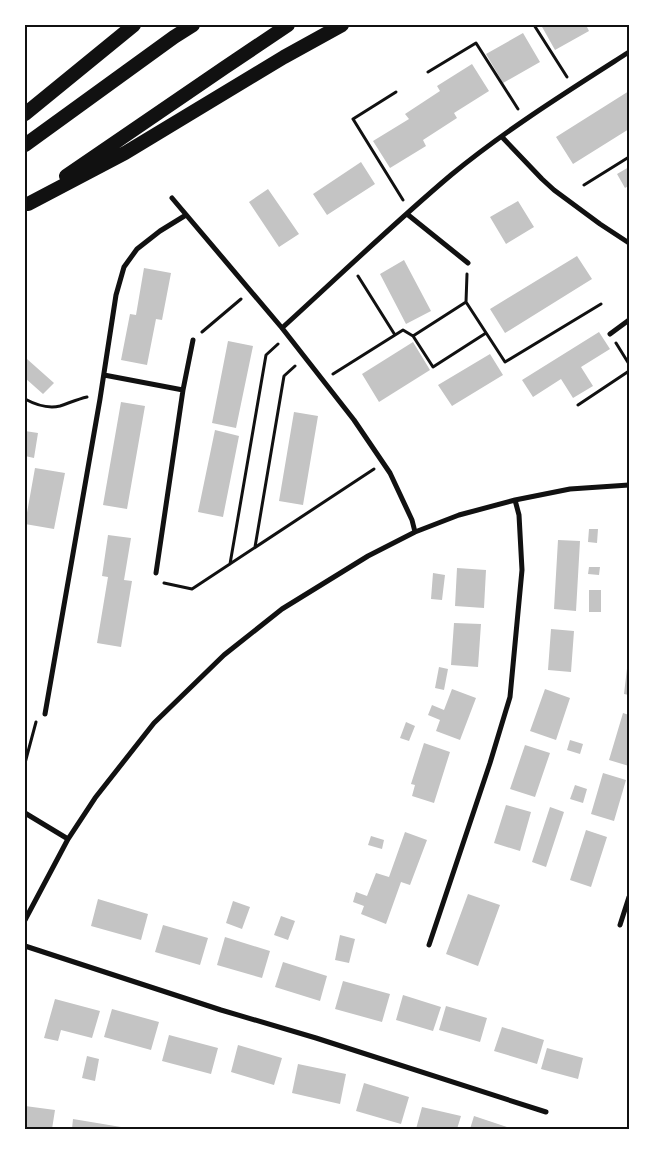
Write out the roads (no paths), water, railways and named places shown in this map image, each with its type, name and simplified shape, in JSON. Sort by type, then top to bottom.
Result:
[{"type":"highway","points":[[25,114],[134,25]]},
{"type":"highway","points":[[25,145],[158,48],[193,25]]},
{"type":"highway","points":[[27,205],[96,154],[288,25]]},
{"type":"highway","points":[[27,205],[125,153],[284,57],[342,25]]},
{"type":"street","points":[[282,328],[452,175],[526,120],[629,52]]},
{"type":"street","points":[[502,137],[554,190],[629,243]]},
{"type":"street","points":[[172,198],[288,335],[354,420],[390,473],[412,520],[415,532]]},
{"type":"street","points":[[409,213],[468,263]]},
{"type":"street","points":[[45,714],[116,296],[124,268],[137,249],[160,231],[186,215]]},
{"type":"street","points":[[610,334],[629,320]]},
{"type":"street","points":[[156,572],[183,390],[193,340]]},
{"type":"street","points":[[104,375],[183,390]]},
{"type":"street","points":[[25,920],[68,839],[95,798],[154,723],[224,655],[282,609],[368,556],[415,532],[459,515],[515,500],[570,489],[629,485]]},
{"type":"street","points":[[429,945],[510,697],[522,570],[519,515],[515,500]]},
{"type":"street","points":[[25,813],[68,839]]},
{"type":"street","points":[[620,925],[629,898]]},
{"type":"street","points":[[25,946],[546,1112]]}]
